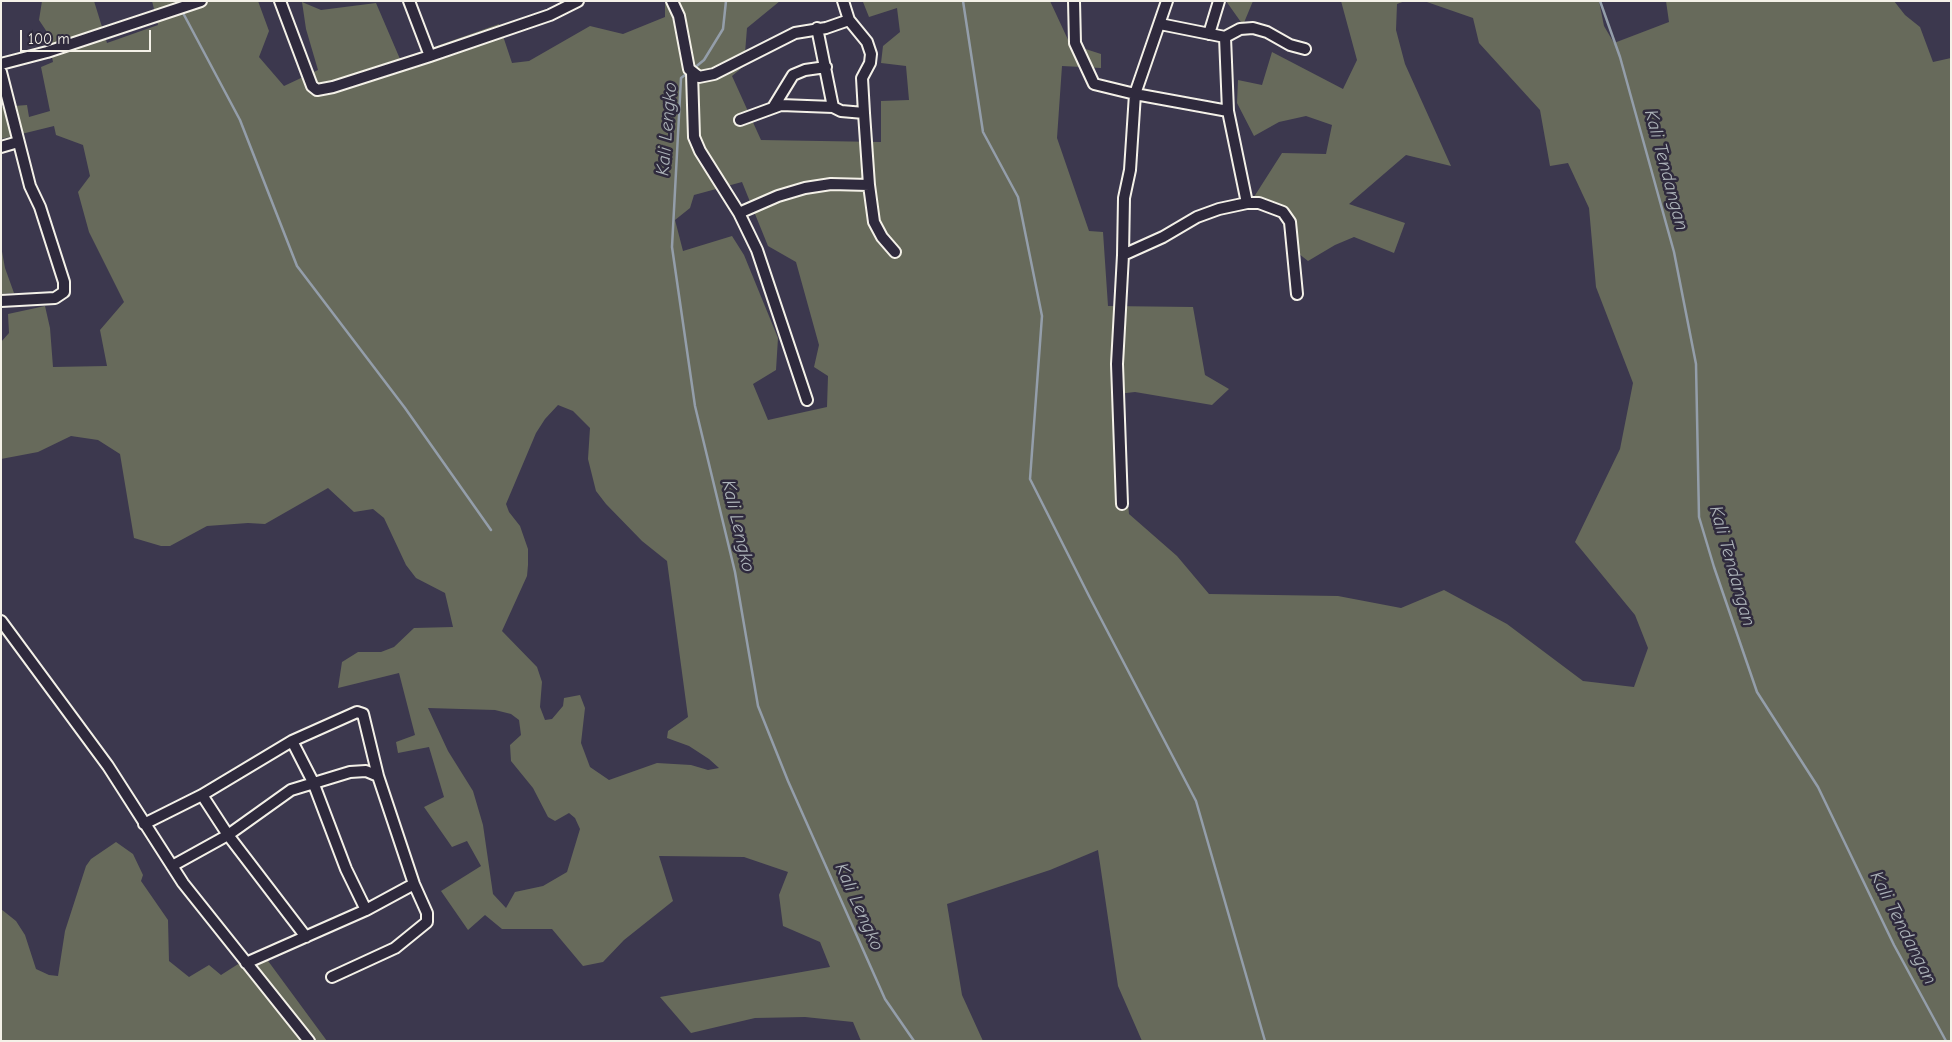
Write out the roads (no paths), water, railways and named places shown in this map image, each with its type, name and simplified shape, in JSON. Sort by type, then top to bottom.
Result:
[{"type":"street","points":[[1,64],[47,52],[162,16],[201,1]]},
{"type":"street","points":[[280,1],[313,89],[333,87],[430,56],[550,15],[578,1]]},
{"type":"street","points":[[409,1],[430,56]]},
{"type":"street","points":[[672,1],[679,16],[691,71],[694,137],[700,151],[739,213],[757,250],[807,400]]},
{"type":"street","points":[[843,1],[849,20],[871,50],[870,63],[862,78],[869,185],[874,222],[882,237],[895,252]]},
{"type":"street","points":[[1074,1],[1075,43],[1091,80],[1096,85],[1228,112]]},
{"type":"street","points":[[1122,504],[1117,364],[1124,198],[1130,170],[1135,94],[1167,1]]},
{"type":"street","points":[[1209,34],[1218,1]]},
{"type":"street","points":[[691,71],[700,77],[714,74],[782,38],[817,28],[826,28],[849,20]]},
{"type":"street","points":[[1160,24],[1225,37],[1240,29],[1254,28],[1267,32],[1290,45],[1304,49]]},
{"type":"street","points":[[817,28],[833,107]]},
{"type":"street","points":[[1225,37],[1228,112],[1248,203]]},
{"type":"street","points":[[774,106],[793,75],[805,70],[826,67]]},
{"type":"street","points":[[1,72],[30,186],[40,206],[64,282],[64,292],[56,298],[1,301]]},
{"type":"street","points":[[740,120],[774,106],[833,107],[841,111],[864,113]]},
{"type":"street","points":[[1,148],[18,142]]},
{"type":"street","points":[[739,213],[778,196],[805,188],[831,184],[869,185]]},
{"type":"street","points":[[1123,255],[1163,238],[1197,217],[1219,209],[1248,203],[1274,207],[1283,212],[1290,222],[1297,294]]},
{"type":"street","points":[[1,622],[108,766],[192,896],[309,1041]]},
{"type":"street","points":[[144,824],[202,796],[292,741],[360,712],[363,714],[378,776],[414,884],[427,913],[425,926],[396,948],[332,977]]},
{"type":"street","points":[[292,741],[313,782],[346,869],[366,910]]},
{"type":"street","points":[[172,866],[228,835],[290,790],[313,782],[359,771],[373,772],[378,776]]},
{"type":"street","points":[[202,796],[228,835],[306,938]]},
{"type":"street","points":[[246,963],[366,910],[414,884]]},
{"type":"waterway","name":"Kali Lengko","points":[[693,69],[704,60],[723,29],[726,1]]},
{"type":"waterway","points":[[963,1],[983,132],[1018,197],[1042,316],[1030,479],[1196,801],[1265,1041]]},
{"type":"waterway","name":"Kali Tendangan","points":[[1600,1],[1620,57],[1674,252],[1696,364],[1699,517],[1714,567],[1757,692],[1818,787],[1894,945],[1946,1041]]},
{"type":"waterway","points":[[182,11],[240,120],[297,266],[405,408],[491,530]]},
{"type":"waterway","name":"Kali Lengko","points":[[689,72],[681,78],[672,247],[695,406],[735,572],[758,706],[788,781],[885,999],[914,1041]]}]
